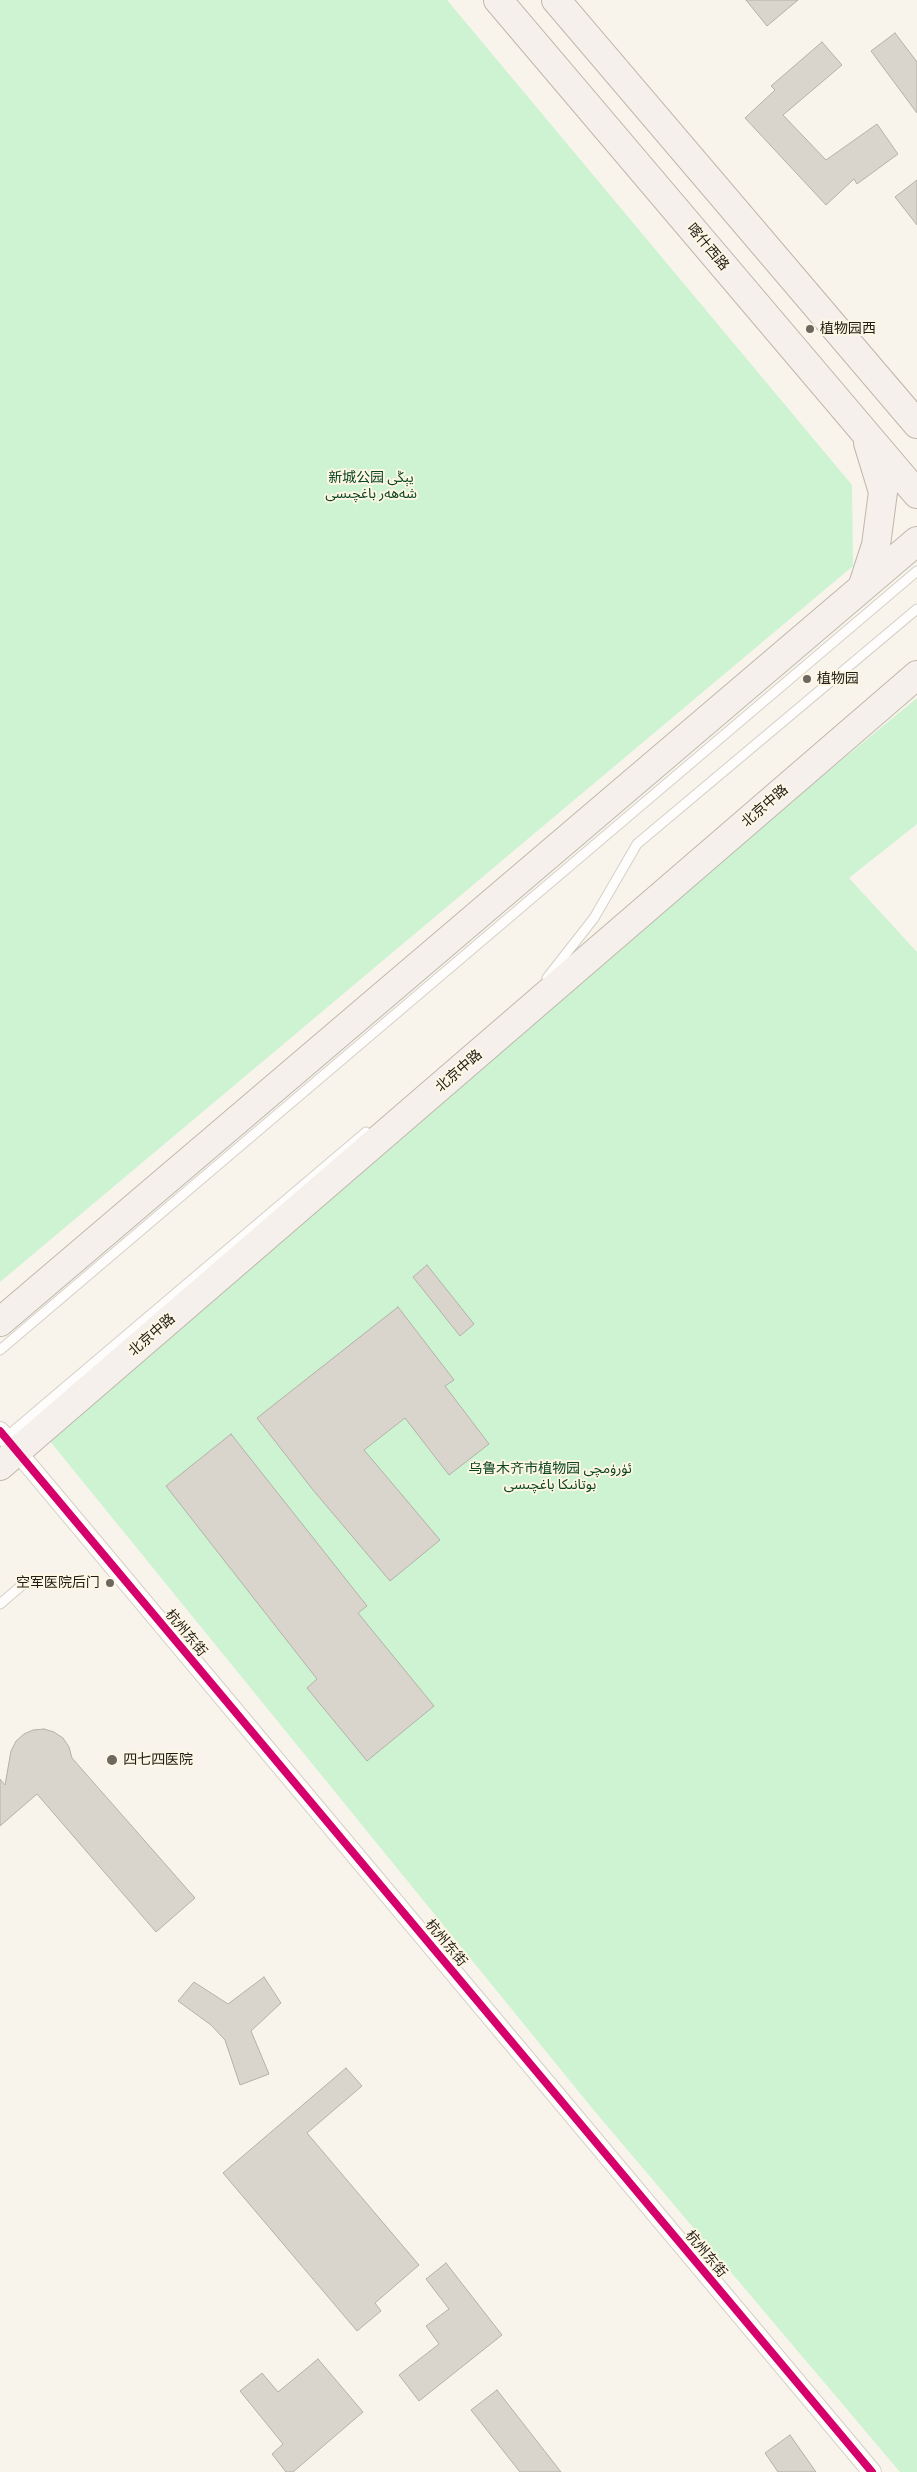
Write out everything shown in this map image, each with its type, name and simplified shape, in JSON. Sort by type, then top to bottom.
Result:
[{"type":"main road","name":"喀什西路","points":[[498,0],[917,494]]},
{"type":"main road","points":[[564,5],[905,401],[917,424]]},
{"type":"main road","points":[[863,584],[876,545],[883,492],[865,432]]},
{"type":"main road","points":[[0,1322],[863,584],[917,541]]},
{"type":"main road","name":"北京中路","points":[[4,1446],[917,675]]},
{"type":"street","name":"杭州东街","points":[[4,1446],[872,2472]]},
{"type":"lane","points":[[0,1350],[917,571]]},
{"type":"lane","points":[[536,987],[551,974],[594,918],[637,844],[917,609]]},
{"type":"lane","points":[[4,1446],[377,1123]]},
{"type":"lane","points":[[0,1604],[21,1586]]},
{"type":"green space","name":"新城公园 يېڭى شەھەر باغچىسى","points":[[0,0],[447,0],[852,485],[853,566],[0,1282]]},
{"type":"green space","name":"乌鲁木齐市植物园 ئۈرۈمچى بوتانىكا باغچىسى","points":[[917,698],[917,824],[849,878],[917,952],[917,2472],[900,2472],[592,2108],[36,1424]]},
{"type":"building","points":[[746,0],[798,0],[767,26]]},
{"type":"building","points":[[895,33],[917,62],[917,113],[871,51]]},
{"type":"building","points":[[822,42],[842,65],[783,115],[826,160],[877,124],[898,154],[857,184],[854,179],[826,205],[745,118],[775,90],[771,86]]},
{"type":"building","points":[[917,180],[917,225],[895,197]]},
{"type":"building","points":[[427,1265],[474,1324],[460,1336],[413,1277]]},
{"type":"building","points":[[398,1307],[454,1380],[445,1386],[489,1444],[449,1475],[405,1418],[364,1450],[440,1540],[390,1581],[313,1490],[257,1418]]},
{"type":"building","points":[[231,1434],[367,1606],[358,1613],[434,1706],[367,1761],[307,1688],[317,1679],[166,1486]]},
{"type":"building","points":[[44,1729],[54,1732],[63,1738],[69,1747],[72,1758],[195,1898],[156,1932],[37,1794],[0,1826],[0,1779],[5,1785],[11,1751],[16,1741],[24,1734],[33,1730]]},
{"type":"building","points":[[264,1977],[281,2003],[251,2031],[269,2074],[240,2085],[225,2040],[211,2025],[178,2001],[194,1982],[228,2004]]},
{"type":"building","points":[[346,2068],[362,2086],[307,2133],[419,2265],[375,2303],[381,2311],[357,2331],[223,2173]]},
{"type":"building","points":[[446,2263],[502,2335],[419,2401],[399,2375],[439,2344],[426,2326],[449,2309],[426,2279]]},
{"type":"building","points":[[318,2359],[363,2412],[293,2472],[286,2472],[272,2454],[283,2444],[240,2391],[262,2373],[278,2392]]},
{"type":"building","points":[[497,2390],[561,2472],[520,2472],[471,2410]]},
{"type":"building","points":[[790,2435],[816,2472],[778,2472],[765,2453]]},
{"type":"cycle path","points":[[0,1431],[872,2472]]},
{"type":"place","name":"植物园西","points":[[810,329]]},
{"type":"place","name":"植物园","points":[[807,679]]},
{"type":"place","name":"空军医院后门","points":[[110,1583]]},
{"type":"place","name":"四七四医院","points":[[112,1760]]}]
